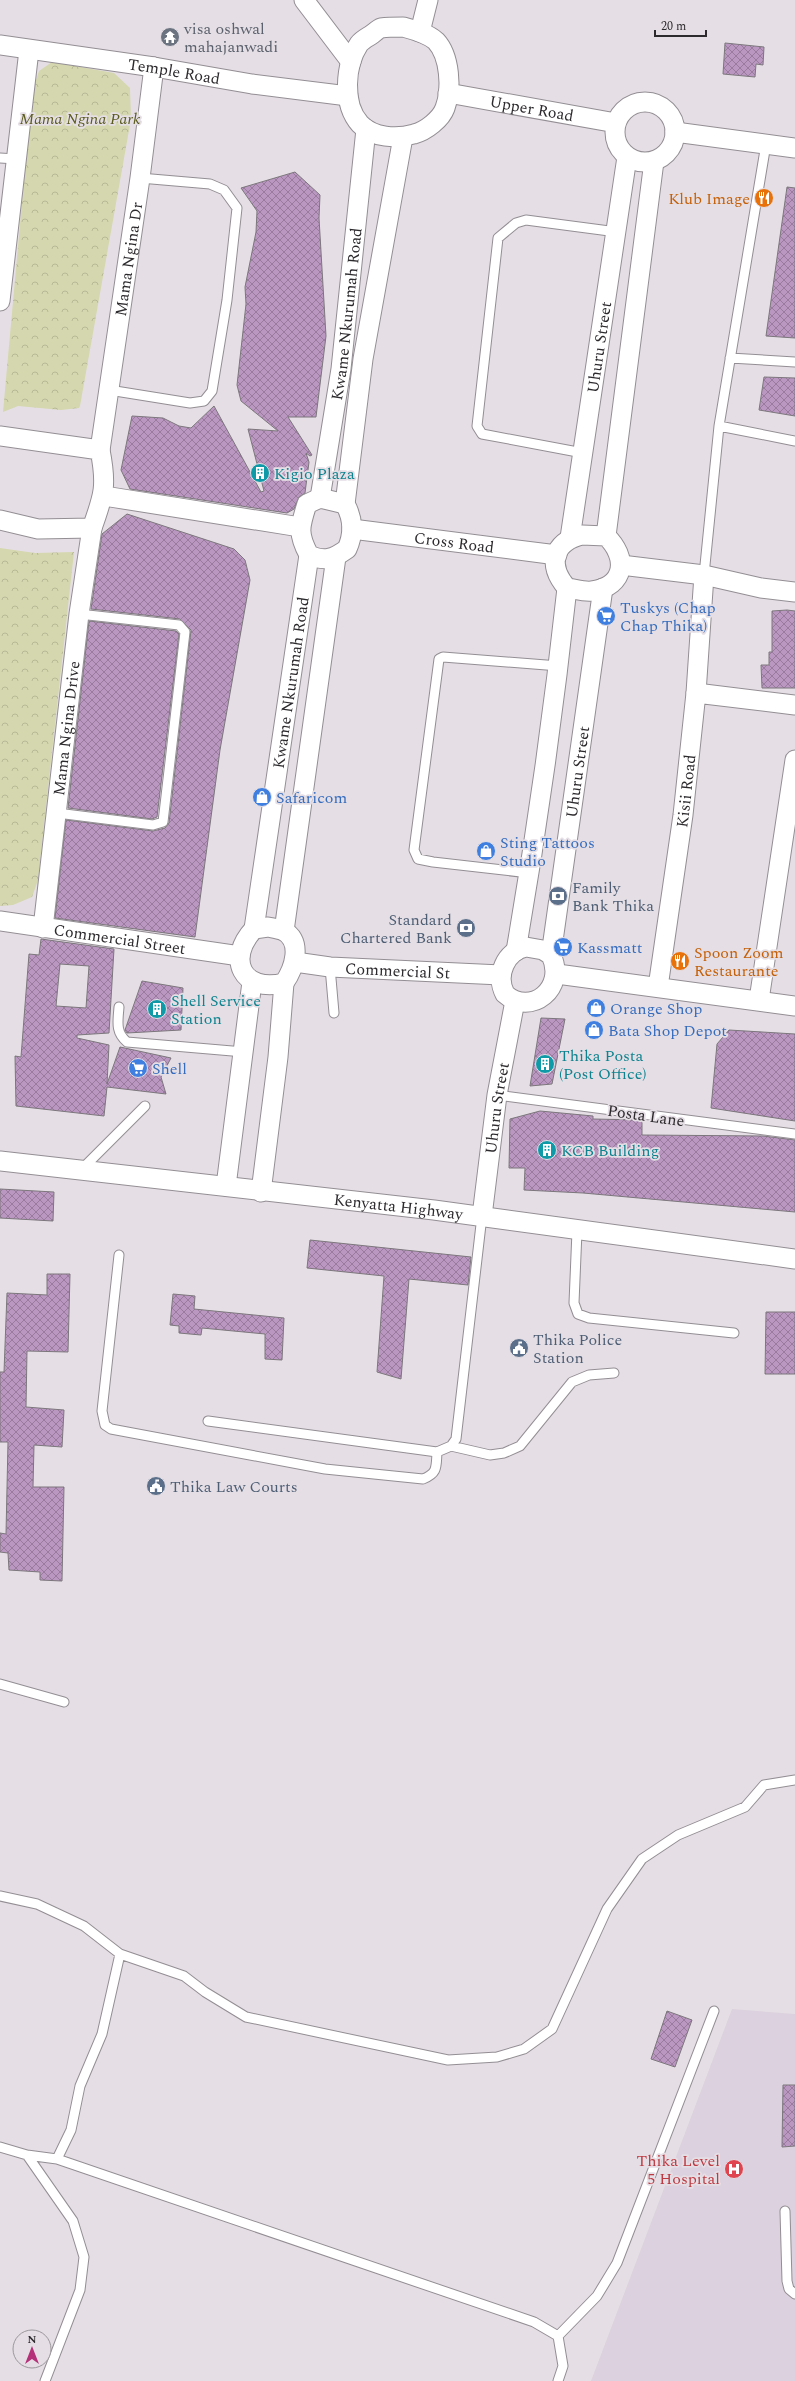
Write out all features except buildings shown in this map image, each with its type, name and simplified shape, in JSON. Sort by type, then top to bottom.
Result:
[{"type":"street","points":[[304,0],[351,62]]},
{"type":"street","points":[[420,32],[428,0]]},
{"type":"street","points":[[403,27],[420,32],[436,41],[446,59],[448,93],[446,107],[440,118],[418,133],[403,137],[385,136],[366,129],[360,124],[352,111],[348,96],[351,62],[360,43],[381,28],[403,27]]},
{"type":"street","name":"Temple Road","points":[[0,45],[154,67],[252,84],[348,96]]},
{"type":"street","points":[[0,301],[8,158],[29,50]]},
{"type":"street","name":"Mama Ngina Dr","points":[[104,496],[105,476],[100,450],[140,178],[154,67]]},
{"type":"street","name":"Upper Road","points":[[448,93],[616,123]]},
{"type":"street","points":[[645,102],[654,104],[669,114],[675,132],[669,150],[654,161],[645,162],[627,157],[620,150],[616,142],[616,123],[627,108],[645,102]]},
{"type":"street","name":"Kwame Nkurumah Road","points":[[320,498],[341,369],[366,129]]},
{"type":"street","points":[[675,132],[795,148]]},
{"type":"street","name":"Kwame Nkurumah Road","points":[[345,504],[363,359],[403,137]]},
{"type":"street","name":"Uhuru Street","points":[[570,538],[617,232],[627,157]]},
{"type":"street","name":"Uhuru Street","points":[[606,536],[654,161]]},
{"type":"street","points":[[0,436],[100,450]]},
{"type":"street","points":[[104,496],[300,527]]},
{"type":"street","name":"Mama Ngina Drive","points":[[43,928],[79,614],[92,528],[104,496]]},
{"type":"street","points":[[320,498],[345,504],[351,519],[352,529],[347,549],[336,557],[319,560],[308,555],[300,535],[300,527],[307,504],[320,498]]},
{"type":"street","points":[[0,520],[38,529],[92,528]]},
{"type":"street","name":"Cross Road","points":[[352,529],[557,555]]},
{"type":"street","points":[[582,535],[606,536],[615,545],[621,565],[614,582],[603,588],[591,591],[567,588],[557,574],[555,566],[560,546],[570,538],[582,535]]},
{"type":"street","name":"Kwame Nkurumah Road","points":[[254,929],[308,555]]},
{"type":"street","name":"Kwame Nkurumah Road","points":[[284,931],[336,557]]},
{"type":"street","points":[[621,565],[704,575],[761,588],[795,592]]},
{"type":"street","name":"Kisii Road","points":[[658,987],[683,815],[696,693],[704,575]]},
{"type":"street","name":"Uhuru Street","points":[[516,951],[530,873],[559,666],[567,588]]},
{"type":"street","name":"Uhuru Street","points":[[551,955],[603,588]]},
{"type":"street","points":[[696,693],[795,705]]},
{"type":"street","points":[[759,1000],[789,836],[795,760]]},
{"type":"street","name":"Commercial Street","points":[[0,921],[240,956]]},
{"type":"street","points":[[261,1192],[278,1057],[284,983],[295,962],[295,952],[291,938],[284,931],[268,927],[254,929],[244,943],[240,956],[242,972],[252,982],[265,985],[284,983]]},
{"type":"street","points":[[526,947],[536,948],[551,955],[557,974],[551,988],[535,1001],[515,1001],[503,990],[501,975],[505,962],[516,951],[526,947]]},
{"type":"street","name":"Commercial St","points":[[295,962],[330,968],[501,975]]},
{"type":"street","points":[[557,974],[795,1006]]},
{"type":"street","points":[[226,1186],[245,1052],[252,982]]},
{"type":"street","name":"Uhuru Street","points":[[482,1216],[497,1095],[515,1001]]},
{"type":"street","name":"Kenyatta Highway","points":[[0,1162],[226,1186],[261,1192],[482,1216],[577,1231],[795,1260]]},
{"type":"lane","points":[[704,575],[719,426],[766,144]]},
{"type":"lane","points":[[109,390],[190,403],[204,401],[212,391],[227,300],[237,208],[224,190],[210,184],[140,178]]},
{"type":"lane","points":[[583,453],[482,434],[477,426],[498,238],[516,223],[526,220],[617,232]]},
{"type":"lane","points":[[730,358],[795,362]]},
{"type":"lane","points":[[719,426],[795,441]]},
{"type":"lane","points":[[57,813],[153,825],[163,822],[185,632],[178,625],[79,614]]},
{"type":"lane","points":[[530,873],[433,862],[418,859],[414,850],[439,659],[443,657],[559,666]]},
{"type":"lane","points":[[330,968],[334,1013]]},
{"type":"lane","points":[[119,1007],[118,1029],[120,1037],[127,1042],[245,1052]]},
{"type":"lane","name":"Posta Lane","points":[[497,1095],[795,1134]]},
{"type":"lane","points":[[80,1171],[145,1106]]},
{"type":"lane","points":[[208,1421],[437,1452],[451,1446],[456,1439],[482,1216]]},
{"type":"lane","points":[[577,1231],[574,1303],[578,1314],[589,1318],[734,1333]]},
{"type":"lane","points":[[119,1255],[102,1411],[105,1425],[111,1429],[325,1469],[423,1479],[432,1475],[436,1469],[437,1452]]},
{"type":"lane","points":[[451,1446],[490,1455],[504,1453],[520,1446],[572,1382],[589,1375],[614,1373]]},
{"type":"lane","points":[[0,1684],[64,1702]]},
{"type":"lane","points":[[0,1896],[37,1904],[84,1926],[120,1954],[184,1976],[246,2017],[448,2060],[497,2057],[524,2049],[552,2029],[607,1909],[642,1858],[678,1835],[745,1807],[764,1785],[795,1780]]},
{"type":"lane","points":[[57,2159],[71,2130],[80,2086],[102,2034],[120,1954]]},
{"type":"lane","points":[[558,2336],[597,2296],[617,2263],[714,2011]]},
{"type":"lane","points":[[0,2147],[27,2155],[57,2159],[534,2322],[558,2336]]},
{"type":"lane","points":[[27,2155],[73,2221],[84,2257],[80,2290],[45,2381]]},
{"type":"lane","points":[[785,2211],[787,2281],[790,2289],[795,2294]]},
{"type":"lane","points":[[558,2336],[563,2366],[558,2381]]},
{"type":"shaded area","name":"Thika Level 5 Hospital","points":[[732,2009],[795,2014],[795,2381],[591,2381]]},
{"type":"green space","name":"Mama Ngina Park","points":[[52,62],[114,73],[130,88],[131,119],[80,406],[79,408],[61,410],[18,406],[3,412],[32,92],[39,71]]},
{"type":"green space","points":[[0,548],[35,553],[74,552],[38,880],[32,897],[13,905],[0,906]]},
{"type":"place","name":"visa oshwal mahajanwadi","points":[[170,37]]},
{"type":"place","name":"Klub Image","points":[[764,198]]},
{"type":"place","name":"Kigio Plaza","points":[[260,473]]},
{"type":"place","name":"Tuskys (Chap Chap Thika)","points":[[606,616]]},
{"type":"place","name":"Safaricom","points":[[262,797]]},
{"type":"place","name":"Sting Tattoos Studio","points":[[486,851]]},
{"type":"place","name":"Family Bank Thika","points":[[558,896]]},
{"type":"place","name":"Standard Chartered Bank","points":[[466,928]]},
{"type":"place","name":"Kassmatt","points":[[563,947]]},
{"type":"place","name":"Spoon Zoom Restaurante","points":[[680,961]]},
{"type":"place","name":"Orange Shop","points":[[596,1008]]},
{"type":"place","name":"Shell Service Station","points":[[157,1009]]},
{"type":"place","name":"Bata Shop Depot","points":[[594,1030]]},
{"type":"place","name":"Thika Posta (Post Office)","points":[[545,1064]]},
{"type":"place","name":"Shell","points":[[138,1068]]},
{"type":"place","name":"KCB Building","points":[[547,1150]]},
{"type":"place","name":"Thika Police Station","points":[[519,1348]]},
{"type":"place","name":"Thika Law Courts","points":[[156,1486]]},
{"type":"place","name":"Thika Level 5 Hospital","points":[[734,2169]]}]
